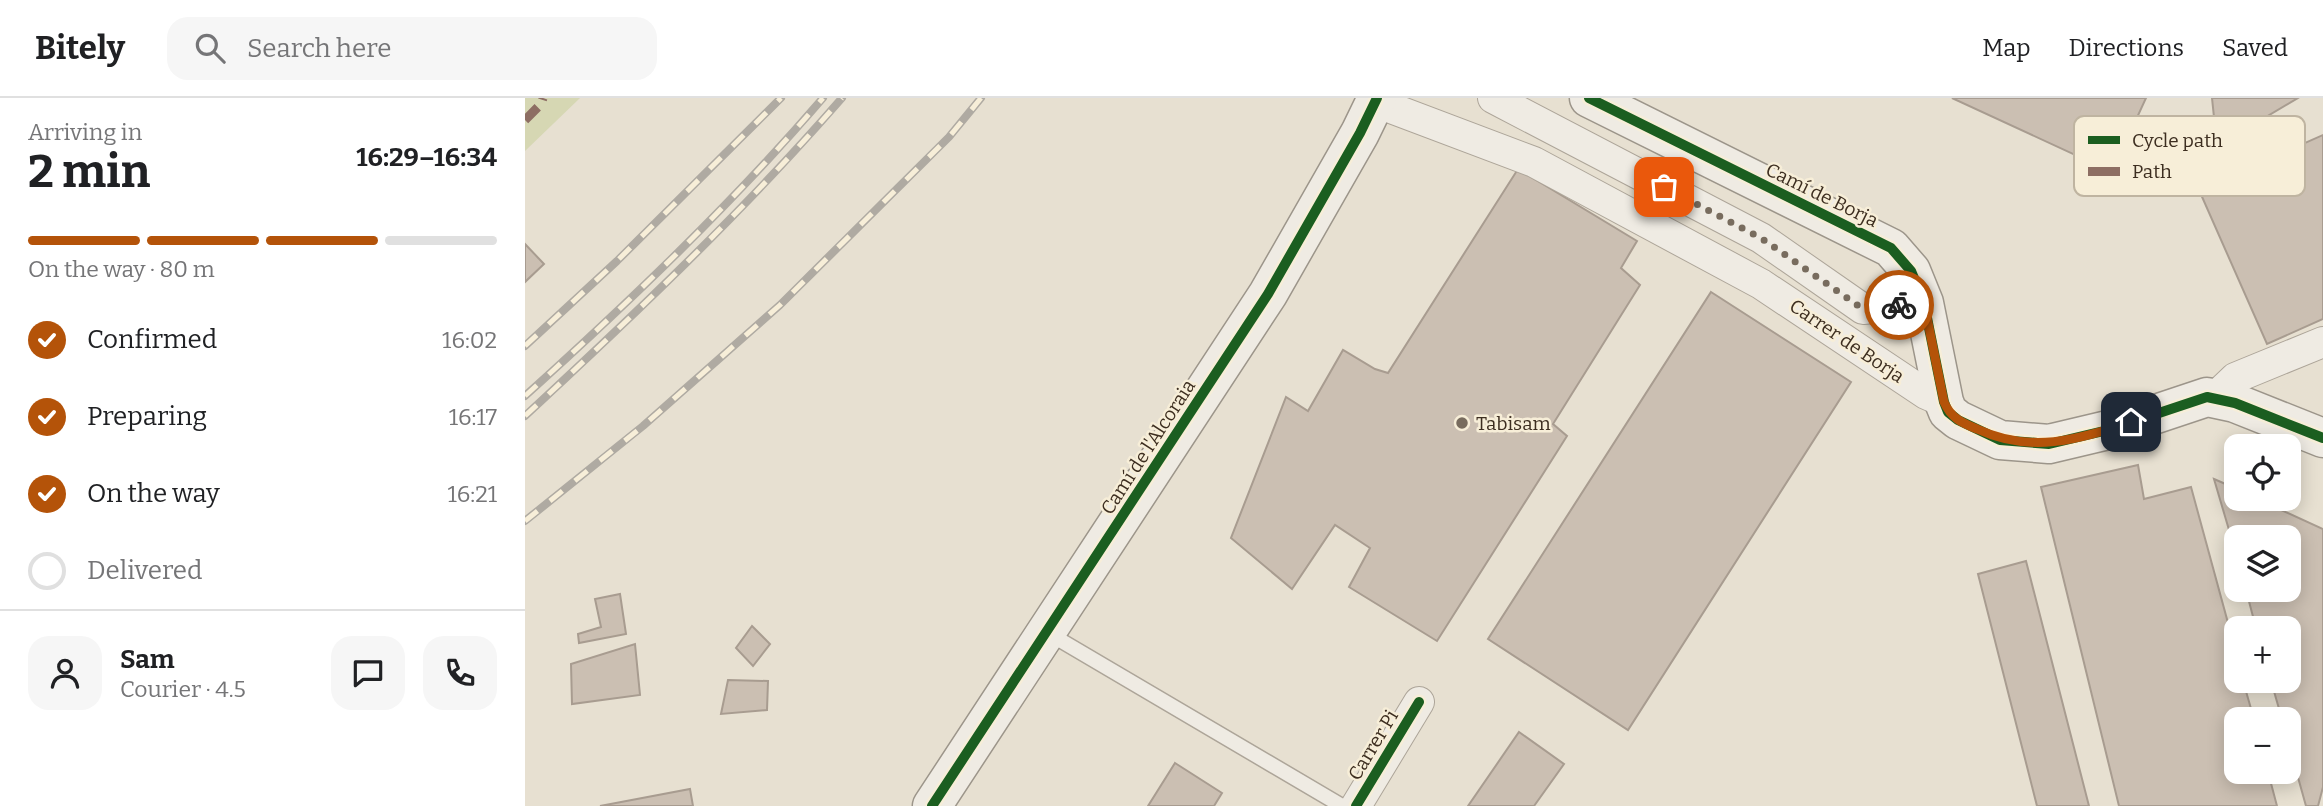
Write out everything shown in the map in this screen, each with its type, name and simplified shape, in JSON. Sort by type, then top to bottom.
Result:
[{"type":"street","points":[[1493,98],[1761,238],[1863,309],[1924,303]]},
{"type":"street","name":"Camí de Borja","points":[[1589,98],[1891,248],[1911,271],[1924,303],[1944,402]]},
{"type":"street","name":"Carrer de Borja","points":[[1376,100],[1534,162],[1761,284],[1926,394],[1944,402],[1948,412],[1958,420],[2000,440],[2049,444],[2108,430],[2199,399],[2214,398],[2235,378],[2323,342]]},
{"type":"street","name":"Camí de l'Alcoraia","points":[[932,806],[1268,294],[1376,100]]},
{"type":"street","points":[[2214,398],[2235,403],[2323,438]]},
{"type":"street","name":"Carrer Pi","points":[[1356,806],[1419,702]]},
{"type":"lane","points":[[1048,633],[1342,806]]},
{"type":"green space","points":[[525,98],[580,98],[525,151]]},
{"type":"building","points":[[1952,98],[2146,98],[2138,116],[2074,116],[2074,154]]},
{"type":"building","points":[[2212,98],[2298,98],[2268,116],[2214,116]]},
{"type":"building","points":[[2323,135],[2323,319],[2267,344],[2202,196],[2305,196],[2305,143]]},
{"type":"building","points":[[1518,169],[1637,241],[1621,268],[1640,285],[1553,424],[1567,436],[1437,641],[1349,587],[1370,548],[1335,525],[1292,589],[1231,538],[1286,397],[1308,411],[1343,350],[1375,369],[1388,373]]},
{"type":"building","points":[[525,244],[544,264],[525,282]]},
{"type":"building","points":[[1711,292],[1851,382],[1628,730],[1488,639]]},
{"type":"building","points":[[2138,465],[2144,499],[2191,487],[2226,616],[2224,616],[2224,693],[2246,693],[2251,707],[2224,707],[2224,784],[2271,784],[2277,806],[2119,806],[2041,487]]},
{"type":"building","points":[[2214,479],[2224,483],[2224,511],[2283,511],[2323,529],[2323,787],[2318,806],[2306,806],[2300,784],[2301,707],[2279,707],[2274,693],[2301,693],[2301,616],[2253,616],[2249,602],[2301,602],[2301,525],[2228,525]]},
{"type":"building","points":[[2026,561],[2089,806],[2037,806],[1978,574]]},
{"type":"building","points":[[620,594],[626,634],[579,643],[578,634],[601,627],[595,599]]},
{"type":"building","points":[[752,626],[770,644],[753,666],[736,648]]},
{"type":"building","points":[[635,644],[640,695],[572,704],[571,664]]},
{"type":"building","points":[[728,680],[768,681],[767,710],[721,714]]},
{"type":"building","points":[[1519,732],[1564,764],[1534,806],[1468,806]]},
{"type":"building","points":[[1175,763],[1222,793],[1214,806],[1148,806]]},
{"type":"building","points":[[690,789],[693,806],[600,806]]},
{"type":"railway","points":[[525,346],[617,261],[781,98]]},
{"type":"railway","points":[[525,396],[678,252],[823,98]]},
{"type":"railway","points":[[525,416],[728,221],[842,98]]},
{"type":"railway","points":[[525,521],[643,426],[780,305],[949,137],[981,98]]},
{"type":"marked path","points":[[525,120],[541,104],[543,98]]},
{"type":"cycle path","points":[[932,806],[1268,294],[1360,133],[1377,98]]},
{"type":"cycle path","points":[[1589,98],[1891,248],[1911,271],[1924,303],[1948,412],[1958,420],[2000,440],[2049,444],[2108,430],[2207,397],[2235,403],[2323,438]]},
{"type":"cycle path","points":[[1356,806],[1419,702]]},
{"type":"way so far","points":[[1664,187],[1761,238],[1863,309],[1899,305]]},
{"type":"place","name":"Tabisam","points":[[1462,423]]},
{"type":"route","points":[[1899,305],[1924,303],[1944,402],[1948,412],[1958,420],[2000,440],[2049,444],[2131,422]]}]
